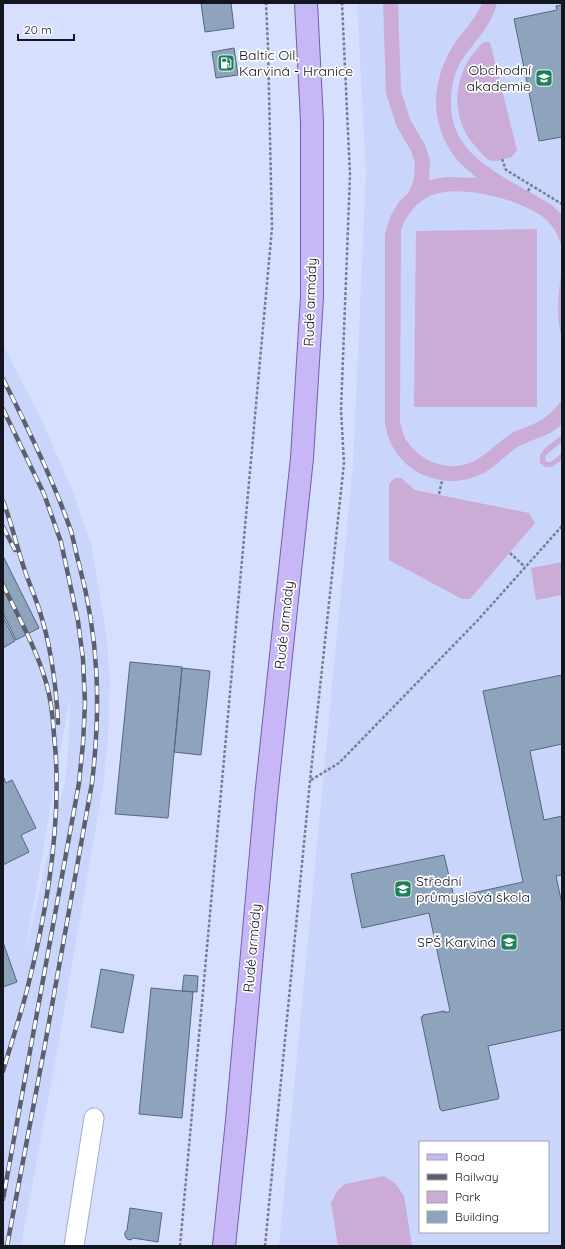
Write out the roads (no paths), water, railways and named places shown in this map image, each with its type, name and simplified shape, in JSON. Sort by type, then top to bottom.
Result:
[{"type":"main road","name":"Rudé armády","points":[[224,1246],[237,1121],[268,774],[302,458],[312,297],[312,121],[306,3]]},
{"type":"street","points":[[74,1246],[94,1118]]},
{"type":"railway","points":[[3,379],[40,454],[71,531],[91,619],[97,700],[97,727],[92,783],[7,1246]]},
{"type":"railway","points":[[3,409],[44,494],[61,542],[78,621],[83,659],[85,704],[79,783],[3,1199]]},
{"type":"railway","points":[[3,501],[25,571],[43,620],[50,649],[56,693],[58,723]]},
{"type":"railway","points":[[3,527],[15,550]]},
{"type":"railway","points":[[3,585],[32,645],[48,688],[52,708],[56,766],[55,830],[47,896],[27,990],[3,1071]]},
{"type":"place","name":"Baltic Oil, Karviná - Hranice","points":[[226,63]]},
{"type":"place","name":"Obchodní akademie","points":[[544,78]]},
{"type":"place","name":"Střední průmyslová škola","points":[[403,889]]},
{"type":"place","name":"SPŠ Karviná","points":[[509,942]]}]
